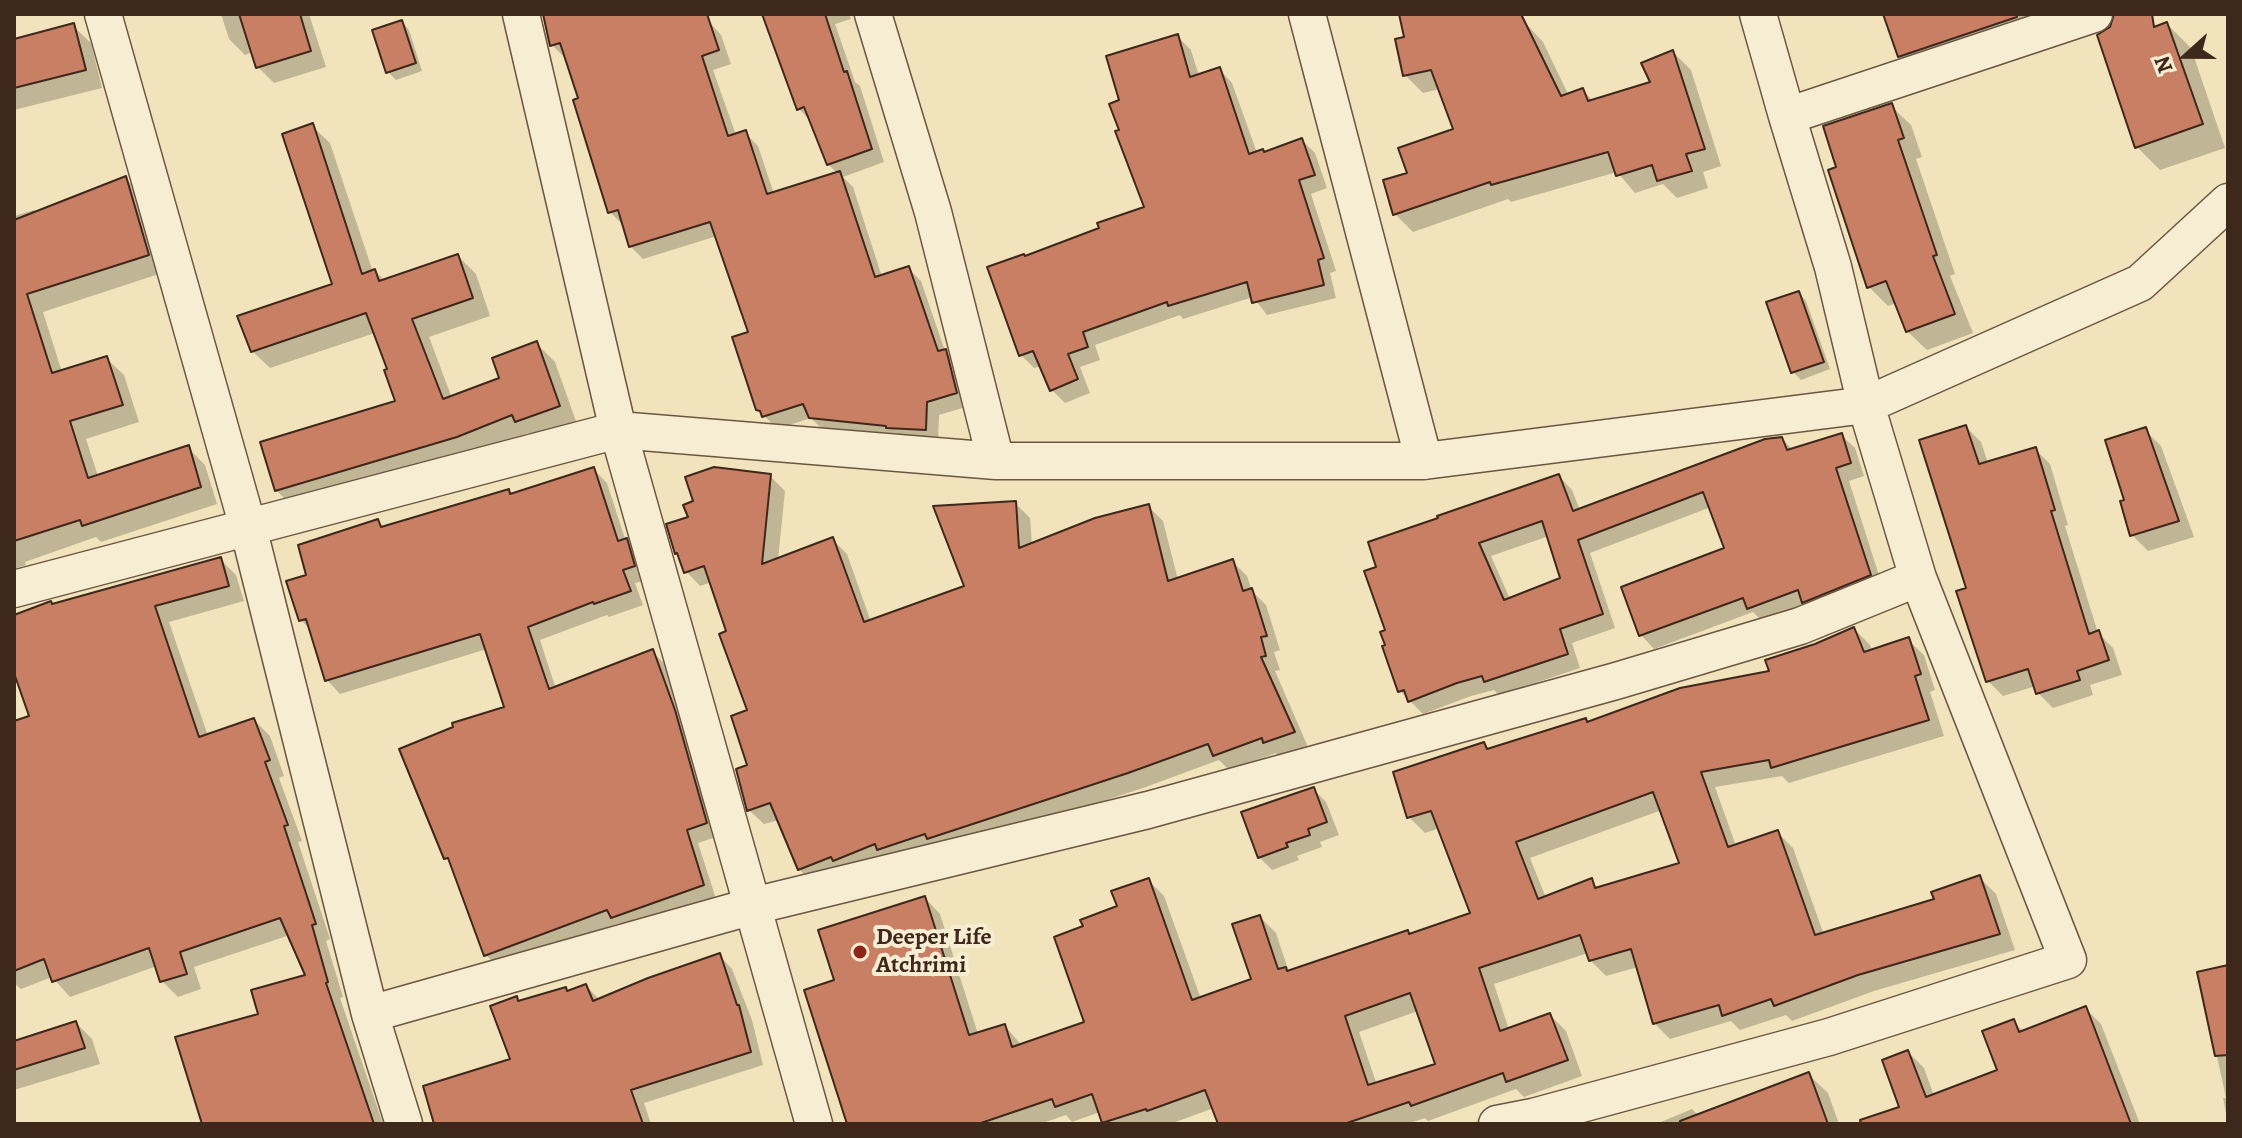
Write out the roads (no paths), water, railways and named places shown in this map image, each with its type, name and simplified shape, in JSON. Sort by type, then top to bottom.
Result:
[{"type":"street","points":[[103,14],[248,527],[370,1014],[404,1124]]},
{"type":"street","points":[[521,14],[618,430],[814,1124]]},
{"type":"street","points":[[873,14],[933,212],[996,461]]},
{"type":"street","points":[[1307,14],[1424,461]]},
{"type":"street","points":[[1497,1124],[1535,1121],[1829,1037],[2068,960],[1918,578],[1866,405],[1833,267],[1758,14]]},
{"type":"street","points":[[1787,116],[2094,14]]},
{"type":"street","points":[[14,589],[618,430],[996,461],[1424,461],[1866,405],[2140,283],[2228,202]]},
{"type":"street","points":[[370,1014],[753,906],[1148,810],[1616,681],[1800,626],[1918,578]]},
{"type":"place","name":"Deeper Life Atchrimi","points":[[860,952]]}]
